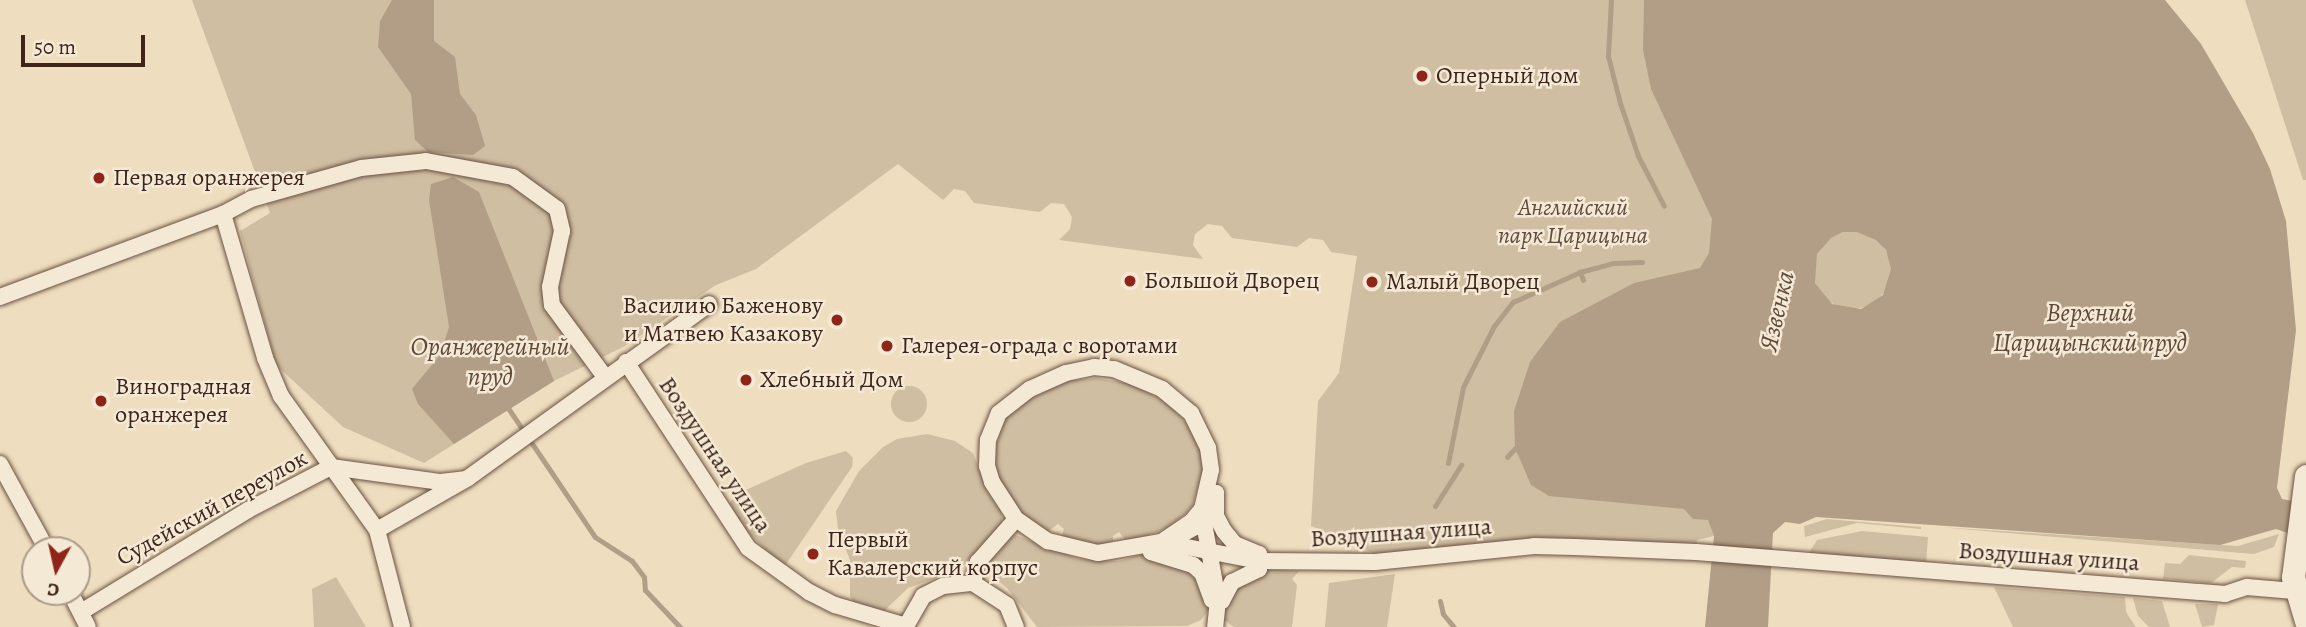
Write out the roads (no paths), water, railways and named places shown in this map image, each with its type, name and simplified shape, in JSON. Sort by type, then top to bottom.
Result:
[{"type":"main road","points":[[2305,484],[2296,541],[2294,591],[2306,621]]},
{"type":"street","points":[[0,297],[223,214],[251,199],[361,168],[426,161],[513,177],[557,209],[562,231],[550,287],[552,305],[605,377]]},
{"type":"street","points":[[223,214],[275,383],[377,530],[402,627]]},
{"type":"street","points":[[377,530],[467,478],[709,304]]},
{"type":"street","name":"Воздушная улица","points":[[626,362],[748,548],[781,575],[817,596],[906,626],[923,596],[943,586],[973,583]]},
{"type":"street","points":[[1016,627],[1007,605],[973,583],[978,562],[1016,519],[992,482],[987,466],[992,427],[999,414],[1030,389],[1094,367],[1136,376],[1192,413],[1203,430],[1211,470],[1202,513],[1218,600],[1219,627]]},
{"type":"street","points":[[0,464],[39,536]]},
{"type":"street","points":[[331,467],[441,482],[467,478]]},
{"type":"street","name":"Судейский переулок","points":[[85,619],[248,510],[331,467]]},
{"type":"street","points":[[1216,492],[1216,516],[1224,531],[1235,544],[1259,554],[1259,569],[1236,578],[1222,601],[1212,600],[1206,580],[1193,565],[1151,552],[1202,513],[1216,492]]},
{"type":"street","name":"Воздушная улица","points":[[1016,519],[1072,550],[1126,551],[1166,542],[1259,561],[1375,562],[1534,546],[1698,552],[2225,594],[2248,587],[2294,591]]},
{"type":"water","points":[[392,0],[434,0],[434,41],[455,57],[460,94],[476,115],[485,146],[473,155],[428,152],[415,140],[411,94],[378,47],[380,21]]},
{"type":"water","name":"Верхний Царицынский пруд","points":[[1644,0],[2165,0],[2201,44],[2253,133],[2270,169],[2286,221],[2296,330],[2277,488],[2282,499],[2306,504],[2301,538],[2276,529],[2220,545],[1816,517],[1800,524],[1785,522],[1773,533],[1768,627],[1705,627],[1714,536],[1708,520],[1693,519],[1684,509],[1549,496],[1531,485],[1515,448],[1514,411],[1530,362],[1560,322],[1634,283],[1700,268],[1709,253],[1712,219],[1651,89],[1643,50]],"holes":[[[1843,232],[1857,232],[1876,240],[1886,250],[1891,269],[1883,295],[1861,309],[1832,304],[1815,283],[1817,254],[1831,238]]]},
{"type":"water","name":"Оранжерейный пруд","points":[[453,177],[479,192],[554,381],[454,444],[418,404],[412,389],[440,355],[449,327],[429,200],[431,184]]},
{"type":"waterway","points":[[1611,0],[1608,56],[1620,103],[1638,156],[1664,206]]},
{"type":"waterway","points":[[1583,280],[1580,272],[1614,263],[1642,262]]},
{"type":"waterway","points":[[1448,463],[1463,387],[1494,326],[1513,302],[1580,272]]},
{"type":"waterway","points":[[506,405],[595,537],[632,561],[644,577],[645,590],[680,627]]},
{"type":"waterway","points":[[1507,457],[1515,448]]},
{"type":"waterway","points":[[1435,506],[1461,465]]},
{"type":"waterway","points":[[1440,601],[1443,614],[1454,627]]},
{"type":"place","name":"Оперный дом","points":[[1422,76]]},
{"type":"place","name":"Первая оранжерея","points":[[99,178]]},
{"type":"place","name":"Большой Дворец","points":[[1130,281]]},
{"type":"place","name":"Малый Дворец","points":[[1372,282]]},
{"type":"place","name":"Василию Баженову и Матвею Казакову","points":[[837,320]]},
{"type":"place","name":"Галерея-ограда с воротами","points":[[887,346]]},
{"type":"place","name":"Хлебный Дом","points":[[746,380]]},
{"type":"place","name":"Виноградная оранжерея","points":[[101,401]]},
{"type":"place","name":"Первый Кавалерский корпус","points":[[813,554]]},
{"type":"park label","name":"Английский парк Царицына","points":[[1573,222]]},
{"type":"water label","name":"Язвенка","points":[[1777,311]]}]
